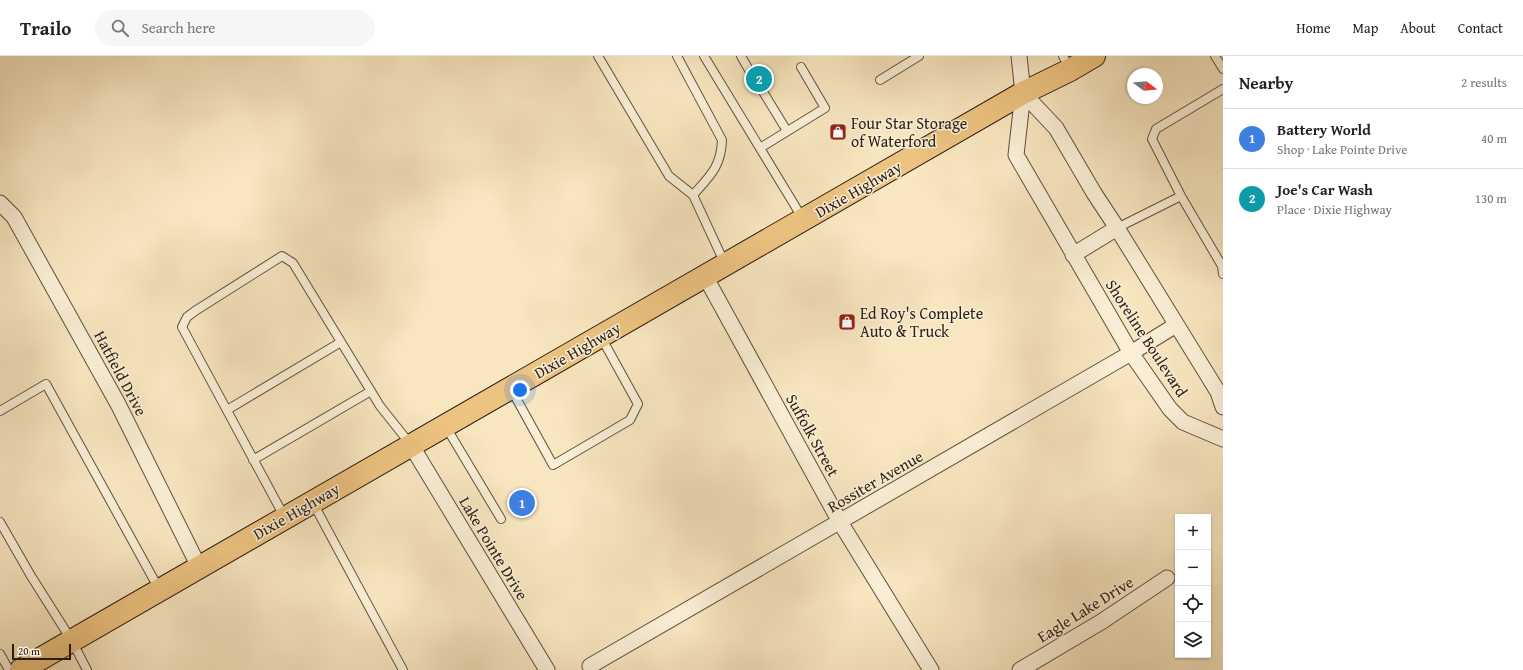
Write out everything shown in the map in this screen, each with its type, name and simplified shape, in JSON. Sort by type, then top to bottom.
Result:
[{"type":"main road","name":"Dixie Highway","points":[[21,670],[1023,93],[1066,63],[1094,56]]},
{"type":"street","points":[[1019,56],[1023,93]]},
{"type":"street","name":"Shoreline Boulevard","points":[[1023,93],[1056,128],[1094,193],[1218,392],[1223,407]]},
{"type":"street","name":"Shoreline Boulevard","points":[[1023,93],[1016,155],[1073,255],[1112,318],[1131,353],[1170,409],[1183,422],[1223,439]]},
{"type":"street","name":"Hatfield Drive","points":[[0,203],[14,216],[118,404],[199,567]]},
{"type":"street","points":[[1073,255],[1117,228]]},
{"type":"street","name":"Suffolk Street","points":[[705,276],[840,522],[931,670]]},
{"type":"street","name":"Rossiter Avenue","points":[[590,666],[1131,353],[1176,325]]},
{"type":"street","name":"Lake Pointe Drive","points":[[411,445],[547,670]]},
{"type":"street","name":"Eagle Lake Drive","points":[[1020,670],[1101,622],[1167,578]]},
{"type":"lane","points":[[598,56],[669,176],[693,195],[726,264]]},
{"type":"lane","points":[[677,56],[722,140],[722,154],[712,174],[693,195]]},
{"type":"lane","points":[[704,56],[804,220]]},
{"type":"lane","points":[[740,56],[749,70]]},
{"type":"lane","points":[[880,80],[919,56]]},
{"type":"lane","points":[[1215,56],[1223,69]]},
{"type":"lane","points":[[760,148],[825,108],[801,67]]},
{"type":"lane","points":[[1223,89],[1156,129],[1152,139],[1181,196],[1222,266],[1223,274]]},
{"type":"lane","points":[[762,90],[787,131]]},
{"type":"lane","points":[[1117,228],[1181,196]]},
{"type":"lane","points":[[285,518],[182,327],[187,317],[195,311],[282,256],[293,263],[380,406],[411,445]]},
{"type":"lane","points":[[510,388],[553,465],[630,420],[638,404],[601,336]]},
{"type":"lane","points":[[227,410],[341,342]]},
{"type":"lane","points":[[0,410],[46,384],[159,590]]},
{"type":"lane","points":[[253,460],[371,391]]},
{"type":"lane","points":[[446,426],[501,519]]},
{"type":"lane","points":[[313,502],[403,670]]},
{"type":"lane","points":[[0,522],[31,576],[72,641],[87,670]]},
{"type":"lane","points":[[0,654],[9,670]]},
{"type":"place","name":"Joe's Car Wash","points":[[759,79]]},
{"type":"place","name":"Four Star Storage of Waterford","points":[[838,132]]},
{"type":"place","name":"Ed Roy's Complete Auto & Truck","points":[[847,322]]},
{"type":"place","name":"Battery World","points":[[522,503]]}]
